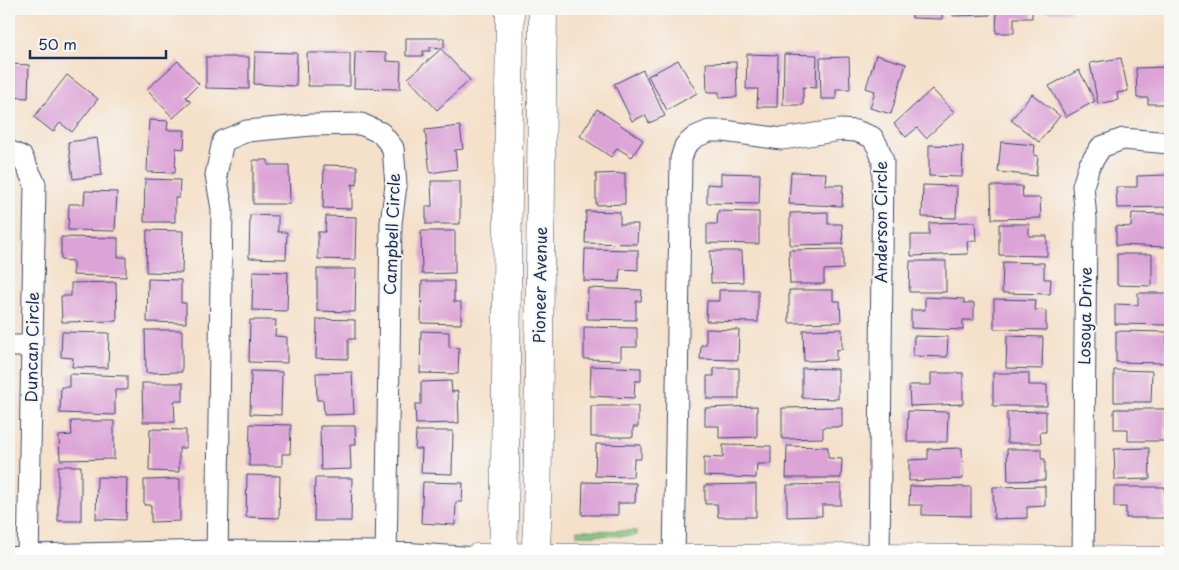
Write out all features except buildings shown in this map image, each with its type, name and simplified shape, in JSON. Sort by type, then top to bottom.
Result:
[{"type":"main road","name":"Pioneer Avenue","points":[[495,559],[506,463],[510,9]]},
{"type":"main road","name":"Pioneer Avenue","points":[[536,560],[543,9]]},
{"type":"main road","points":[[495,559],[880,558],[1170,561]]},
{"type":"street","name":"Campbell Circle","points":[[217,556],[222,209],[216,175],[223,141],[247,131],[361,124],[381,133],[393,148],[396,185],[391,223],[386,556]]},
{"type":"street","name":"Anderson Circle","points":[[674,559],[680,159],[685,146],[695,137],[710,131],[724,131],[782,139],[841,130],[856,131],[872,137],[883,161],[880,558]]},
{"type":"street","name":"Losoya Drive","points":[[1083,561],[1086,219],[1083,186],[1089,166],[1101,147],[1123,139],[1170,143]]},
{"type":"street","name":"Duncan Circle","points":[[9,151],[22,157],[35,184],[32,346],[22,558]]},
{"type":"street","points":[[9,346],[32,346]]},
{"type":"street","points":[[22,558],[386,556],[495,559]]},
{"type":"green space","points":[[577,530],[637,531],[637,535],[577,535]]}]
